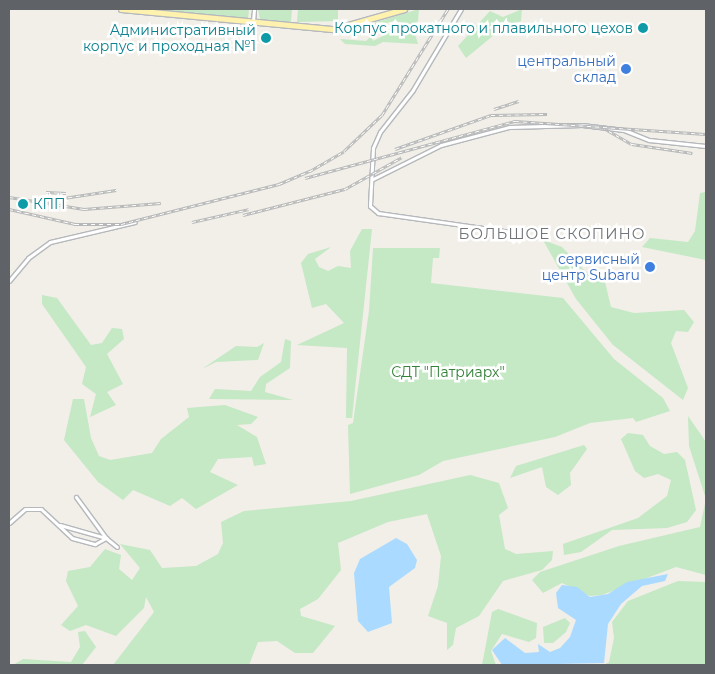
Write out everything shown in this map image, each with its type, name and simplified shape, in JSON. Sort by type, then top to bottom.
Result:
[{"type":"main road","points":[[121,9],[334,29],[404,9]]},
{"type":"street","points":[[253,21],[254,9]]},
{"type":"street","points":[[461,9],[413,90],[380,132],[373,148],[373,179],[369,202],[378,213],[518,233]]},
{"type":"street","points":[[373,179],[441,145],[510,127],[582,125],[624,130],[649,140],[706,146]]},
{"type":"street","points":[[9,281],[28,258],[50,242],[135,222]]},
{"type":"street","points":[[76,497],[106,538],[117,547]]},
{"type":"street","points":[[9,523],[25,509],[41,509],[72,538],[95,544],[106,538]]},
{"type":"street","points":[[60,525],[106,538]]},
{"type":"green space","points":[[143,9],[249,9],[248,19]]},
{"type":"green space","points":[[258,9],[292,9],[291,22],[260,19]]},
{"type":"green space","points":[[298,9],[338,9],[338,21],[297,22]]},
{"type":"green space","points":[[419,9],[418,21],[409,27],[395,21],[341,33]]},
{"type":"green space","points":[[522,9],[521,21],[494,35],[466,58],[458,46],[490,11],[503,17]]},
{"type":"green space","points":[[421,23],[415,34],[418,44],[383,42],[375,46],[345,44],[340,39],[366,41],[371,36],[373,41],[397,29],[412,31]]},
{"type":"green space","points":[[706,192],[706,260],[642,247],[650,238],[688,242],[695,231],[700,193]]},
{"type":"green space","points":[[362,229],[372,229],[352,418],[346,418],[347,348],[297,345],[344,323],[326,304],[312,308],[301,263],[308,254],[331,247],[315,259],[319,267],[328,271],[338,266],[351,268],[350,251]]},
{"type":"green space","points":[[543,240],[562,247],[585,271],[605,282],[611,307],[634,313],[684,310],[694,322],[688,332],[676,331],[671,343],[688,388],[683,400],[613,345],[576,299]]},
{"type":"green space","name":"СДТ \"Патриарх\"","points":[[373,248],[440,248],[439,258],[433,258],[431,283],[563,298],[614,359],[663,398],[670,411],[636,422],[633,418],[590,423],[555,437],[443,461],[419,475],[350,494],[348,425],[353,423],[369,311]]},
{"type":"green space","points":[[42,295],[57,298],[91,345],[102,343],[112,328],[122,329],[124,339],[107,354],[123,384],[107,392],[116,405],[90,417],[96,394],[82,384],[86,367],[42,304]]},
{"type":"green space","points":[[285,339],[291,341],[290,368],[266,384],[265,392],[293,400],[209,399],[215,389],[251,391],[260,377],[281,362]]},
{"type":"green space","points":[[264,343],[258,360],[216,362],[202,369],[236,346],[257,347]]},
{"type":"green space","points":[[73,399],[84,399],[91,438],[99,456],[110,460],[152,453],[161,439],[189,417],[187,408],[225,405],[258,417],[251,424],[237,425],[257,437],[266,464],[254,466],[252,457],[218,459],[210,472],[238,485],[196,509],[182,498],[170,506],[133,490],[123,500],[98,482],[64,440]]},
{"type":"green space","points":[[688,416],[706,442],[706,499],[689,446]]},
{"type":"green space","points":[[628,433],[643,435],[650,446],[664,454],[677,452],[685,460],[696,510],[687,522],[667,528],[612,530],[581,552],[564,555],[563,544],[638,518],[667,496],[671,480],[658,474],[644,478],[635,471],[621,439]]},
{"type":"green space","points":[[584,445],[587,449],[570,473],[571,485],[558,495],[546,487],[542,467],[510,478],[516,466]]},
{"type":"green space","points":[[470,475],[499,483],[508,508],[499,515],[505,549],[516,554],[553,551],[552,560],[542,570],[503,581],[479,616],[456,628],[453,645],[447,650],[447,623],[428,616],[438,586],[441,556],[427,514],[388,522],[338,543],[341,570],[318,599],[300,609],[301,616],[335,626],[313,653],[295,653],[277,641],[258,642],[249,665],[113,665],[154,612],[146,597],[144,608],[116,636],[86,625],[70,631],[61,625],[78,606],[66,581],[68,571],[90,567],[105,549],[121,555],[119,569],[132,580],[140,568],[120,544],[150,550],[162,568],[196,566],[218,554],[223,543],[221,522],[244,511],[351,501]]},
{"type":"green space","points":[[706,499],[706,575],[676,567],[602,595],[590,596],[562,583],[543,593],[532,580],[540,572],[619,546],[700,527]]},
{"type":"green space","points":[[678,581],[706,582],[706,665],[604,665],[609,662],[614,638],[612,622],[628,601]]},
{"type":"green space","points":[[498,609],[537,623],[536,638],[529,642],[502,634],[491,651],[496,665],[482,665],[492,612]]},
{"type":"green space","points":[[565,618],[570,623],[566,632],[553,643],[544,643],[543,627]]},
{"type":"green space","points":[[85,631],[96,647],[82,665],[13,665],[23,659],[71,662],[80,647],[78,632]]},
{"type":"water","points":[[396,538],[407,544],[417,560],[415,568],[389,587],[392,623],[368,632],[358,621],[354,573],[360,559]]},
{"type":"water","points":[[668,574],[665,581],[642,586],[621,604],[608,624],[604,663],[502,665],[492,650],[505,638],[525,653],[539,652],[538,644],[550,652],[560,648],[570,637],[576,620],[558,608],[556,593],[562,585],[577,587],[590,597],[608,594],[627,582]]},
{"type":"railway","points":[[9,209],[75,224],[121,224],[279,184],[310,171],[344,151],[382,115],[448,9]]},
{"type":"railway","points":[[494,109],[519,101]]},
{"type":"railway","points":[[395,149],[491,115],[547,114]]},
{"type":"railway","points":[[305,178],[515,121],[706,134]]},
{"type":"railway","points":[[602,127],[632,144],[692,153]]},
{"type":"railway","points":[[243,215],[345,189],[402,157]]},
{"type":"railway","points":[[44,201],[116,190]]},
{"type":"railway","points":[[46,192],[66,193]]},
{"type":"railway","points":[[9,197],[84,209],[161,203]]},
{"type":"railway","points":[[192,222],[249,209]]},
{"type":"place","name":"Корпус прокатного и плавильного цехов","points":[[643,28]]},
{"type":"place","name":"Административный корпус и проходная №1","points":[[266,38]]},
{"type":"place","name":"центральный склад","points":[[626,69]]},
{"type":"place","name":"КПП","points":[[23,204]]},
{"type":"place","name":"сервисный центр Subaru","points":[[650,267]]},
{"type":"district","name":"БОЛЬШОЕ СКОПИНО","points":[[552,234]]}]
